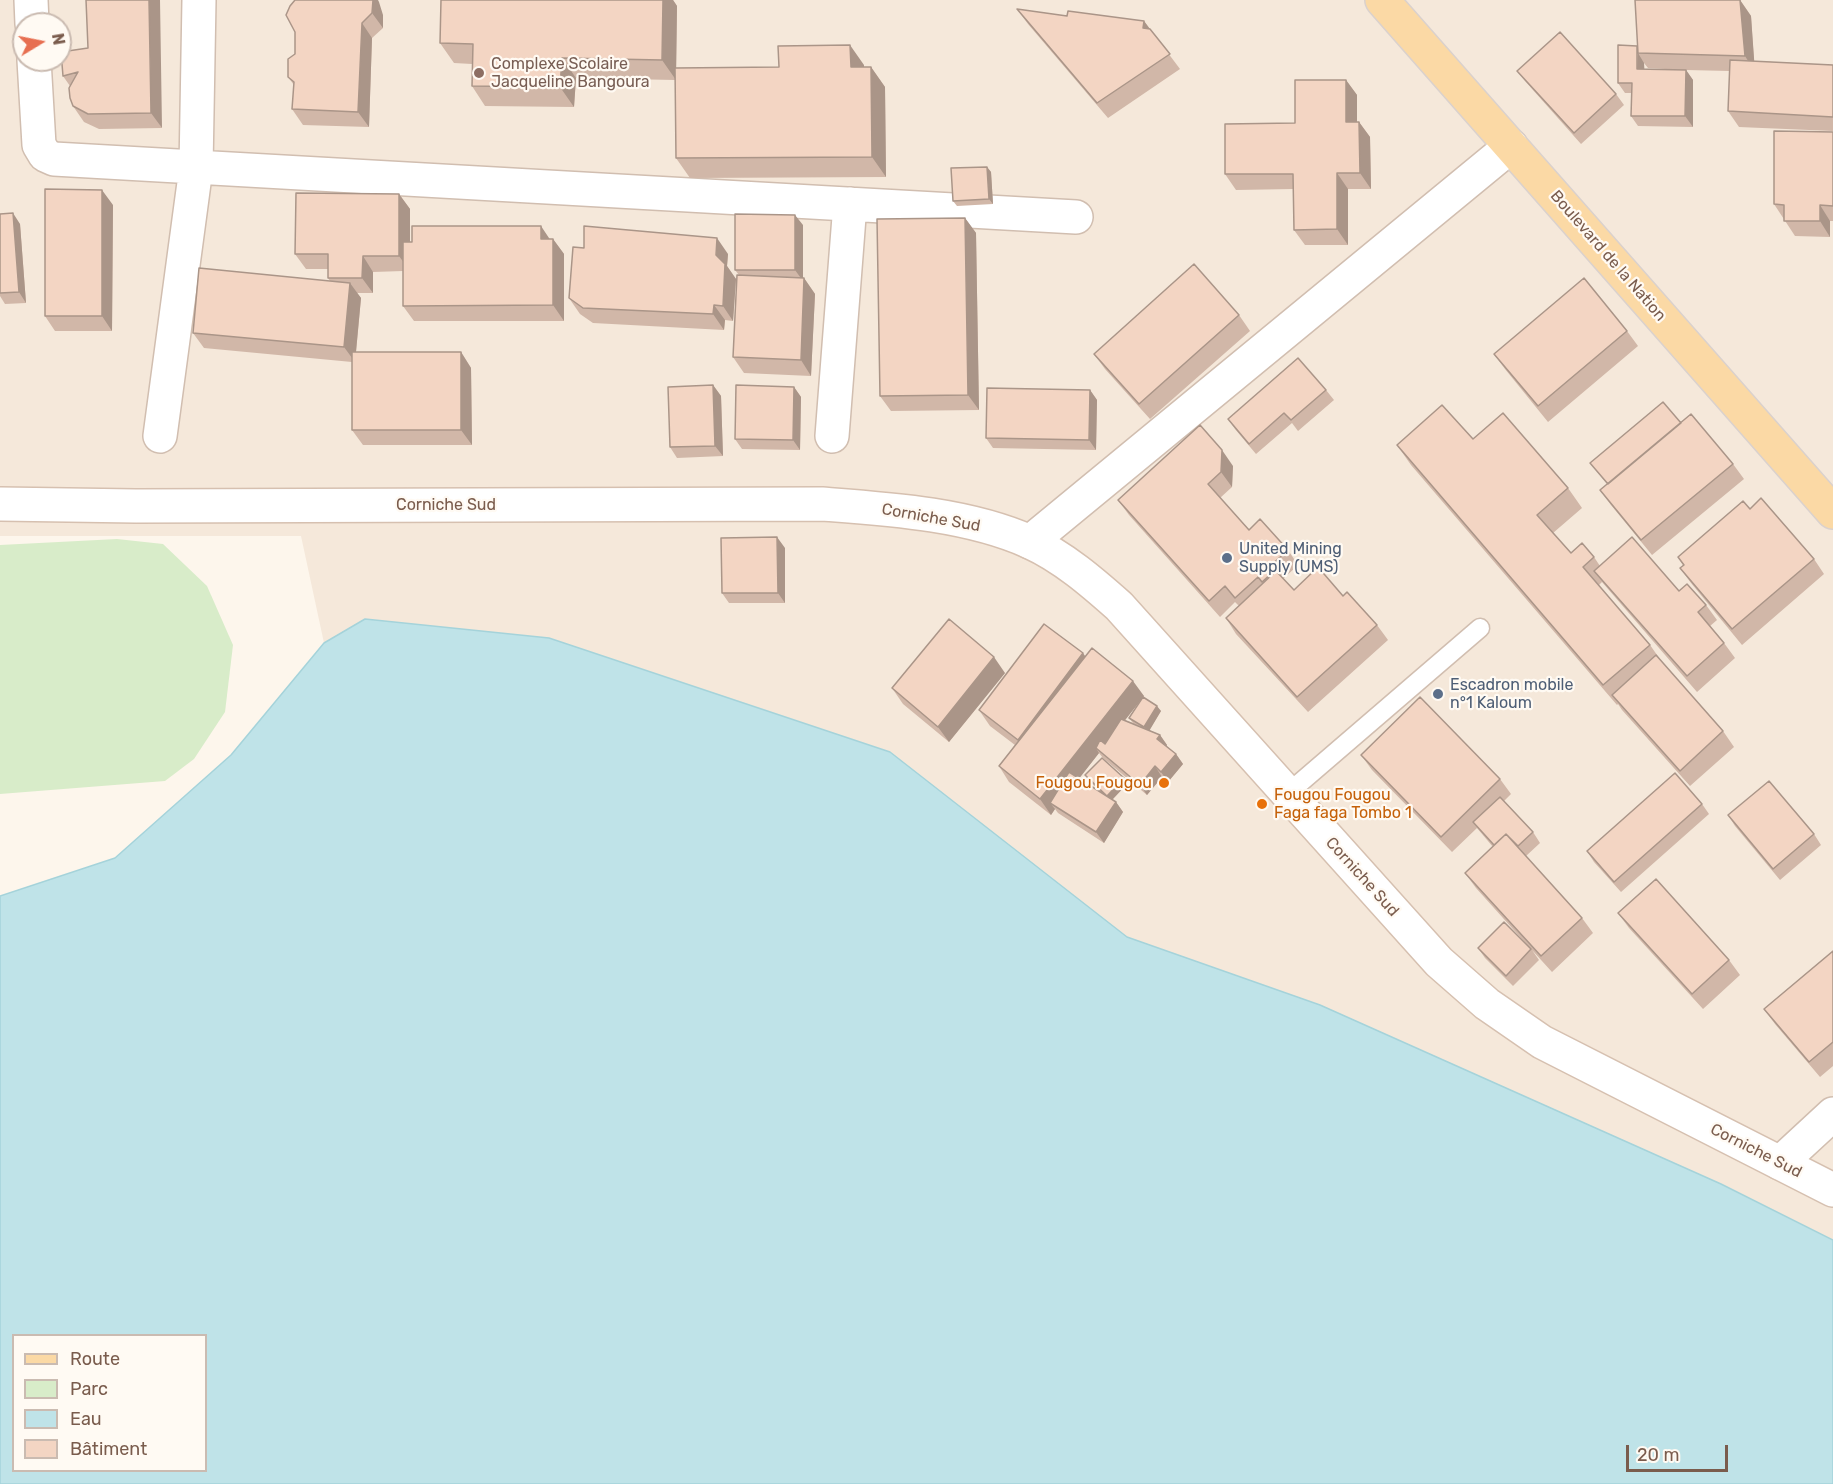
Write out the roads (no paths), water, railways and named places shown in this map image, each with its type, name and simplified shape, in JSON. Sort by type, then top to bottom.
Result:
[{"type":"main road","name":"Boulevard de la Nation","points":[[1382,0],[1833,512]]},
{"type":"street","points":[[160,436],[196,168],[198,0]]},
{"type":"street","points":[[35,72],[39,145],[45,155],[54,159],[1076,217]]},
{"type":"street","points":[[1030,542],[1511,146]]},
{"type":"street","points":[[832,436],[850,204]]},
{"type":"street","name":"Corniche Sud","points":[[0,504],[148,506],[822,504],[900,510],[970,522],[1030,542],[1078,571],[1119,606],[1438,962],[1487,1004],[1542,1042],[1833,1190]]},
{"type":"street","points":[[1780,1163],[1833,1114]]},
{"type":"lane","points":[[1287,794],[1480,628]]},
{"type":"water","points":[[365,619],[549,638],[890,752],[1127,937],[1320,1005],[1721,1184],[1833,1240],[1833,1484],[0,1484],[0,896],[115,858],[231,755],[324,643]]},
{"type":"place","name":"Complexe Scolaire Jacqueline Bangoura","points":[[479,73]]},
{"type":"place","name":"United Mining Supply (UMS)","points":[[1227,558]]},
{"type":"place","name":"Escadron mobile n°1 Kaloum","points":[[1438,694]]},
{"type":"place","name":"Fougou Fougou","points":[[1164,783]]},
{"type":"place","name":"Fougou Fougou Faga faga Tombo 1","points":[[1262,804]]}]
